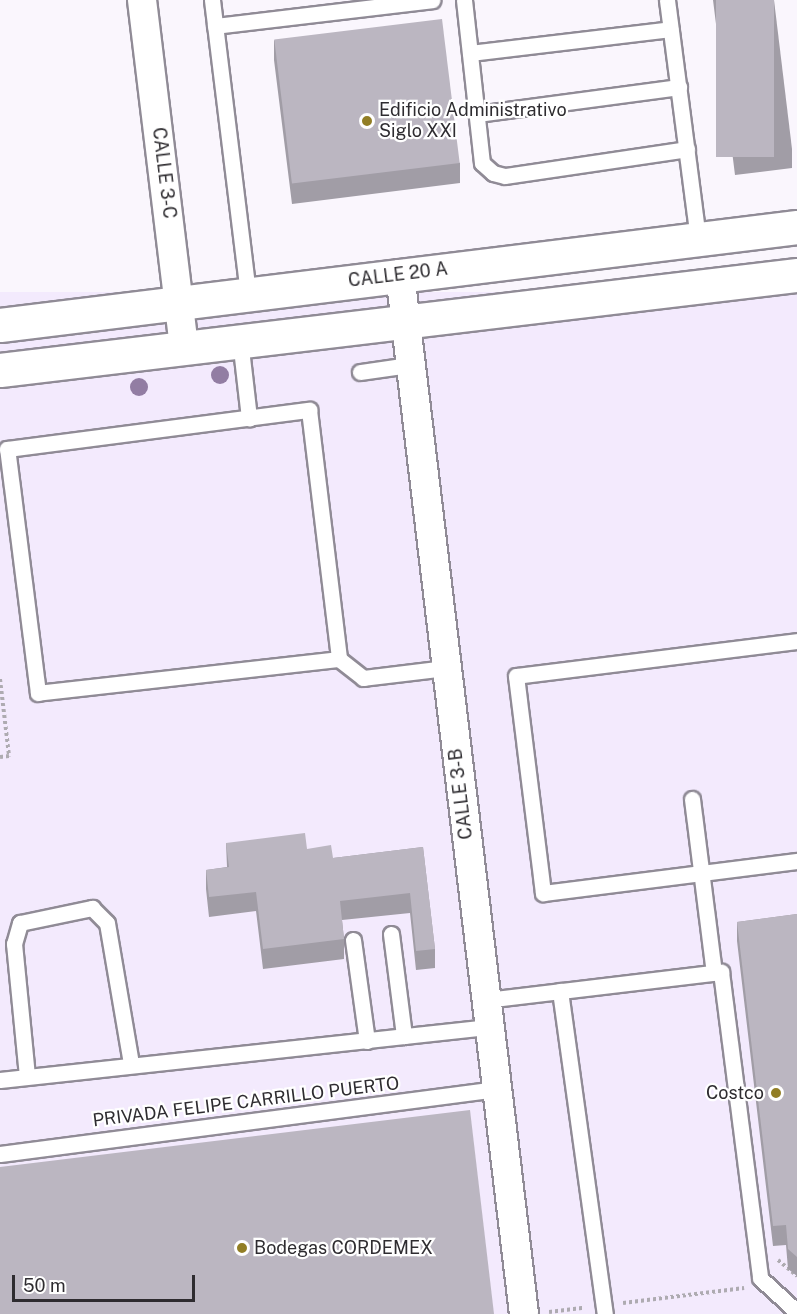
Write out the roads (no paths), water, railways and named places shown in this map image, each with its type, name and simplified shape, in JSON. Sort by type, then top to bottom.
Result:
[{"type":"street","name":"CALLE 3-C","points":[[142,0],[184,347]]},
{"type":"street","name":"CALLE 20 A","points":[[0,325],[400,274],[797,227]]},
{"type":"street","name":"CALLE 3-B","points":[[400,274],[496,1089],[534,1313]]},
{"type":"street","points":[[0,370],[797,276]]},
{"type":"lane","points":[[212,0],[248,293]]},
{"type":"lane","points":[[215,26],[432,0]]},
{"type":"lane","points":[[464,0],[482,164],[493,173],[505,176],[687,149]]},
{"type":"lane","points":[[667,0],[698,239]]},
{"type":"lane","points":[[470,54],[671,29]]},
{"type":"lane","points":[[477,114],[679,87]]},
{"type":"lane","points":[[240,340],[249,418]]},
{"type":"lane","points":[[360,372],[409,365]]},
{"type":"lane","points":[[339,659],[38,693],[7,449],[309,410],[339,659],[363,678],[446,668]]},
{"type":"lane","points":[[797,641],[516,676],[543,893],[797,861]]},
{"type":"lane","points":[[692,799],[714,973]]},
{"type":"lane","points":[[27,1076],[14,944],[20,923],[92,908],[107,923],[131,1063]]},
{"type":"lane","points":[[391,934],[404,1036]]},
{"type":"lane","points":[[353,940],[367,1041]]},
{"type":"lane","points":[[0,1080],[131,1063],[404,1036],[488,1014],[560,991],[721,972],[760,1278],[797,1312]]},
{"type":"lane","points":[[560,991],[611,1309]]},
{"type":"lane","name":"PRIVADA FELIPE CARRILLO PUERTO","points":[[0,1154],[496,1089]]},
{"type":"place","name":"Edificio Administrativo Siglo XXI","points":[[367,121]]},
{"type":"place","name":"Costco","points":[[776,1093]]},
{"type":"place","name":"Bodegas CORDEMEX","points":[[242,1248]]}]
